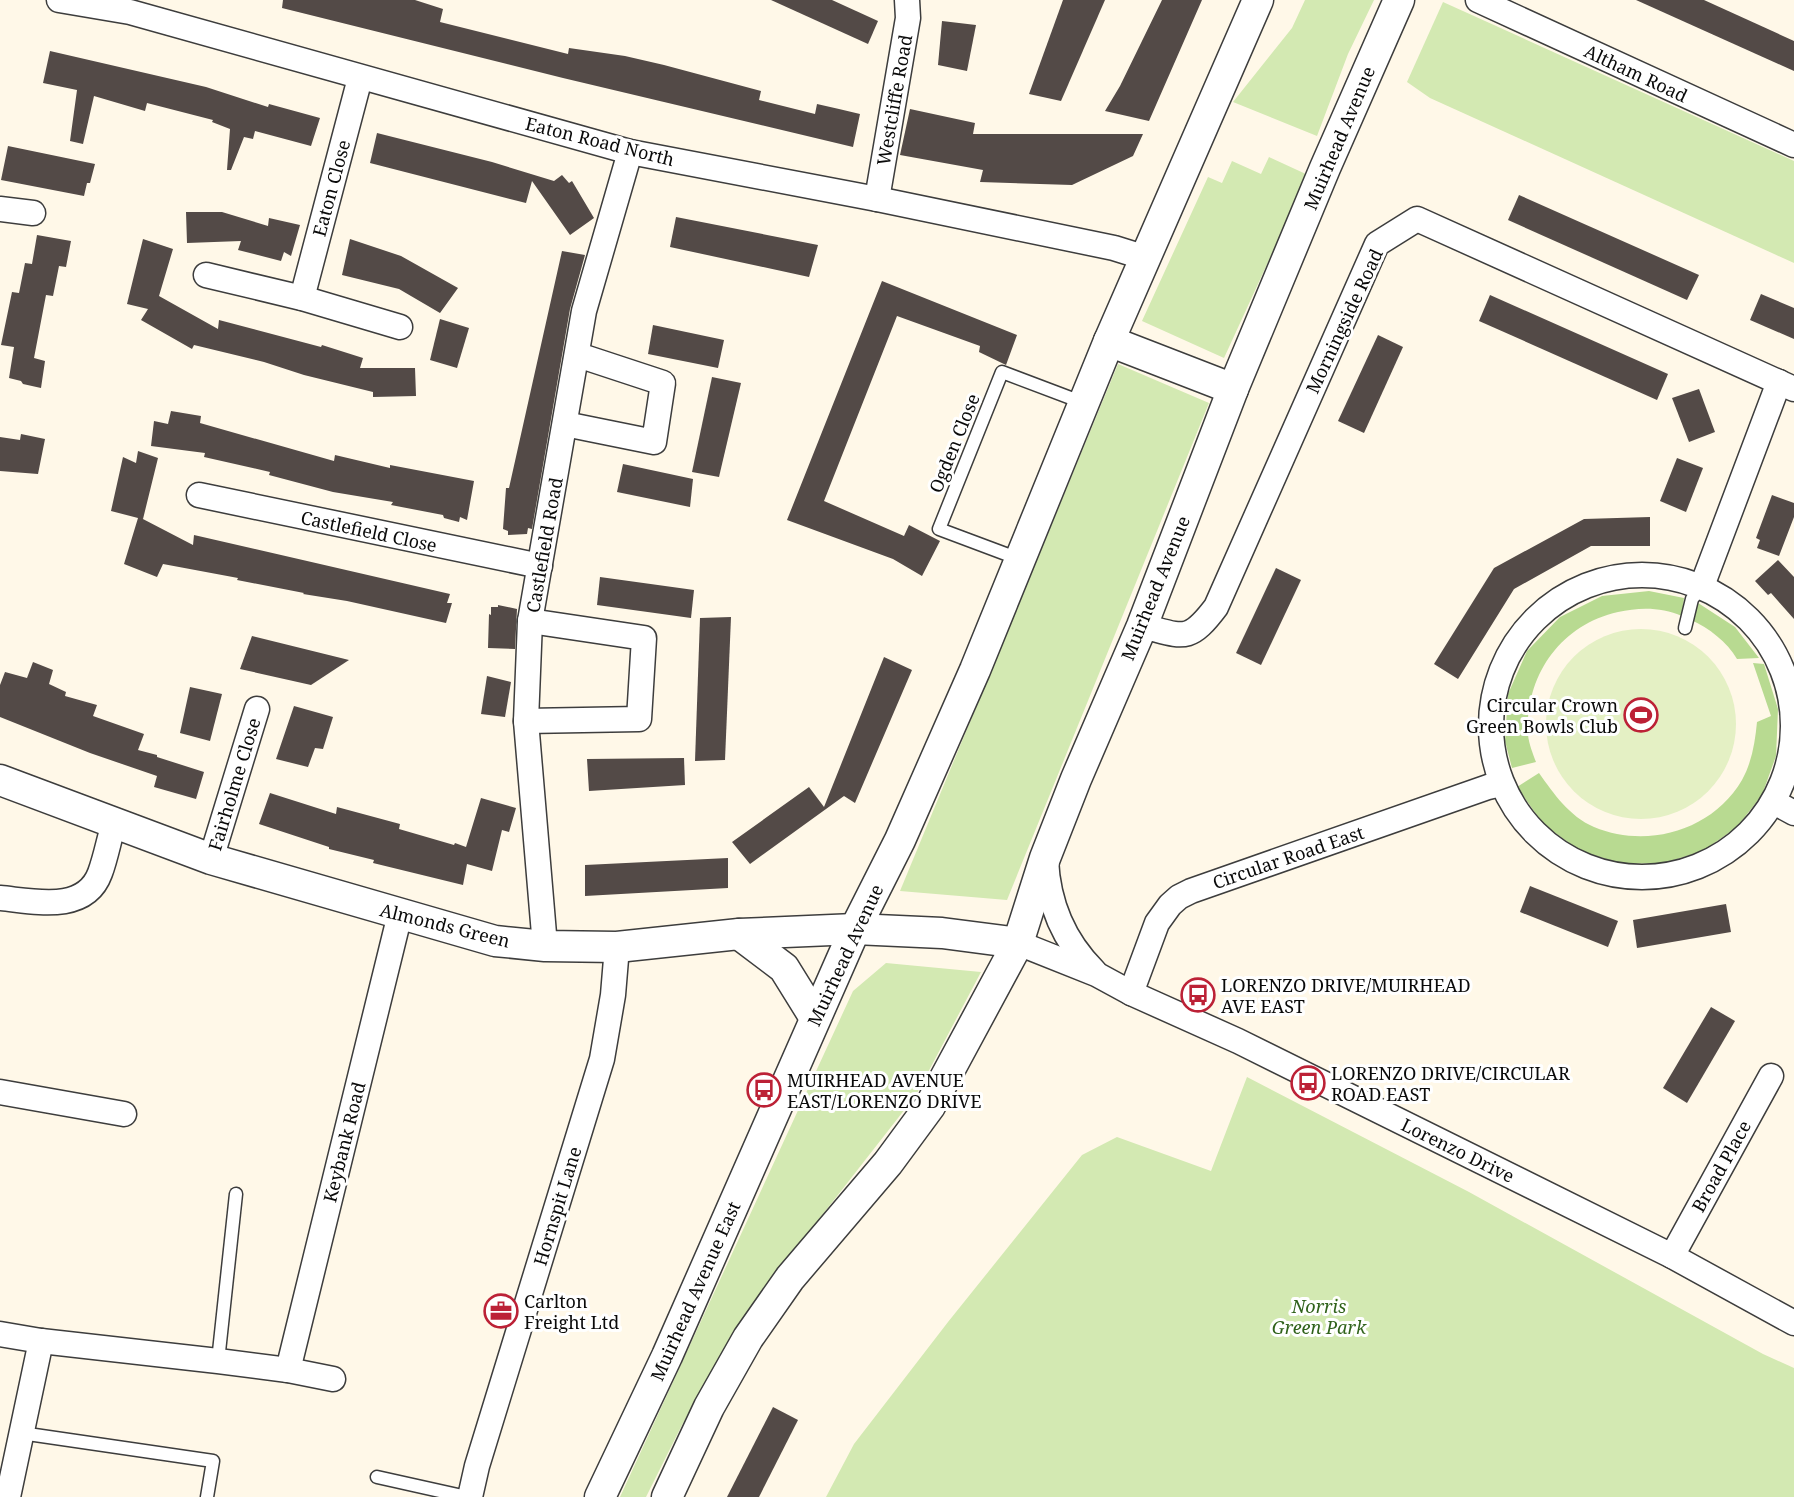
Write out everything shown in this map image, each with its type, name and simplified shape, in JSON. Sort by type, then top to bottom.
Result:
[{"type":"street","name":"Eaton Road North","points":[[59,0],[131,6],[360,78],[630,152],[877,199],[1114,248],[1146,258]]},
{"type":"street","name":"Westcliffe Road","points":[[877,199],[908,18],[907,0]]},
{"type":"street","name":"Muirhead Avenue","points":[[786,1082],[855,928],[900,840],[975,670],[1109,341],[1258,0]]},
{"type":"street","name":"Muirhead Avenue","points":[[667,1497],[709,1407],[748,1338],[790,1278],[888,1163],[930,1106],[1018,943],[1046,858],[1076,779],[1142,626],[1233,389],[1325,168],[1399,0]]},
{"type":"street","name":"Altham Road","points":[[1478,0],[1794,145]]},
{"type":"street","name":"Eaton Close","points":[[302,298],[360,78]]},
{"type":"street","name":"Castlefield Road","points":[[545,946],[526,721],[530,621],[584,311],[630,152]]},
{"type":"street","points":[[0,209],[33,213]]},
{"type":"street","name":"Morningside Road","points":[[1142,626],[1182,636],[1200,627],[1216,607],[1377,244],[1417,219],[1787,386]]},
{"type":"street","points":[[206,275],[302,298],[400,327]]},
{"type":"street","points":[[1109,341],[1233,389]]},
{"type":"street","points":[[565,424],[654,442],[663,383],[578,355]]},
{"type":"street","points":[[1702,586],[1787,386]]},
{"type":"street","name":"Castlefield Close","points":[[199,495],[540,566]]},
{"type":"street","points":[[1652,573],[1702,586],[1745,613],[1776,654],[1792,702],[1792,754],[1784,807],[1743,839],[1703,865],[1656,877],[1608,874],[1563,856],[1526,825],[1501,784],[1489,734],[1495,684],[1518,637],[1554,601],[1601,579],[1652,573]]},
{"type":"street","points":[[526,721],[639,719],[644,638],[530,621]]},
{"type":"street","name":"Fairholme Close","points":[[211,859],[257,709]]},
{"type":"street","name":"Almonds Green","points":[[0,780],[211,859],[495,941],[545,946],[617,946],[739,934],[855,928],[942,933],[1018,943]]},
{"type":"street","name":"Circular Road East","points":[[1131,993],[1157,923],[1179,897],[1501,784]]},
{"type":"street","points":[[0,898],[69,902],[82,895],[100,875],[114,823]]},
{"type":"street","points":[[1046,858],[1050,895],[1061,925],[1079,954],[1096,974]]},
{"type":"street","name":"Keybank Road","points":[[288,1370],[400,914]]},
{"type":"street","points":[[739,934],[784,968],[815,1017]]},
{"type":"street","name":"Lorenzo Drive","points":[[1018,943],[1096,974],[1131,993],[1238,1041],[1672,1256],[1794,1323]]},
{"type":"street","name":"Hornspit Lane","points":[[469,1497],[602,1059],[613,995],[617,946]]},
{"type":"street","name":"Broad Place","points":[[1672,1256],[1771,1076]]},
{"type":"street","name":"Muirhead Avenue East","points":[[600,1497],[668,1356],[786,1082]]},
{"type":"street","points":[[0,1092],[124,1114]]},
{"type":"street","points":[[0,1334],[41,1341],[288,1370],[333,1379]]},
{"type":"street","points":[[8,1497],[41,1341]]},
{"type":"lane","name":"Ogden Close","points":[[1020,560],[939,529],[1002,372],[1084,403]]},
{"type":"lane","points":[[1685,628],[1692,599],[1702,586]]},
{"type":"lane","points":[[218,1361],[236,1194]]},
{"type":"lane","points":[[21,1433],[213,1461],[207,1497]]},
{"type":"lane","points":[[376,1477],[469,1497]]},
{"type":"green space","points":[[1305,0],[1374,0],[1348,54],[1317,136],[1233,102],[1292,28]]},
{"type":"green space","points":[[1443,2],[1794,161],[1794,263],[1430,98],[1407,82]]},
{"type":"green space","points":[[1269,157],[1308,175],[1224,358],[1142,321],[1208,177],[1222,183],[1232,161],[1261,174]]},
{"type":"green space","points":[[1118,364],[1209,403],[1007,900],[900,891]]},
{"type":"green space","points":[[1649,591],[1684,598],[1682,616],[1650,609],[1618,612],[1579,628],[1563,641],[1550,656],[1533,693],[1528,735],[1536,762],[1512,768],[1505,741],[1508,694],[1527,651],[1560,617],[1602,596]]},
{"type":"green space","points":[[1695,601],[1735,627],[1759,658],[1737,659],[1717,636],[1691,620]]},
{"type":"green space","name":"Circular Crown Green Bowls Club","points":[[1632,629],[1650,629],[1686,640],[1701,650],[1715,664],[1732,696],[1736,724],[1732,752],[1725,769],[1715,784],[1701,798],[1669,815],[1650,819],[1632,819],[1596,808],[1581,798],[1567,784],[1550,752],[1546,733],[1546,715],[1557,679],[1567,664],[1581,650],[1613,633]]},
{"type":"green space","points":[[1753,663],[1764,664],[1778,709],[1776,756],[1762,795],[1737,827],[1703,851],[1664,863],[1623,864],[1580,851],[1543,824],[1517,787],[1539,773],[1550,789],[1577,817],[1594,827],[1614,833],[1635,836],[1656,835],[1677,831],[1696,823],[1714,812],[1729,798],[1742,780],[1752,752],[1757,722],[1771,716]]},
{"type":"green space","points":[[886,963],[981,972],[916,1095],[748,1310],[682,1425],[646,1497],[620,1497],[853,991]]},
{"type":"green space","name":"Norris Green Park","points":[[1247,1077],[1469,1192],[1763,1354],[1794,1368],[1794,1497],[826,1497],[854,1444],[1082,1155],[1117,1137],[1211,1171]]},
{"type":"building","points":[[283,0],[415,0],[443,9],[440,22],[568,54],[569,48],[625,56],[664,65],[761,91],[759,100],[815,114],[817,104],[860,114],[853,147],[282,8]]},
{"type":"building","points":[[771,0],[832,0],[878,21],[868,44]]},
{"type":"building","points":[[1063,0],[1105,0],[1061,101],[1029,94]]},
{"type":"building","points":[[1162,0],[1202,0],[1149,121],[1105,111],[1120,86]]},
{"type":"building","points":[[1636,0],[1704,0],[1794,41],[1794,71]]},
{"type":"building","points":[[942,21],[976,25],[967,71],[938,65]]},
{"type":"building","points":[[50,51],[206,87],[268,107],[269,104],[320,118],[311,146],[255,131],[253,139],[244,137],[231,170],[227,170],[230,129],[212,122],[213,120],[147,103],[145,111],[94,96],[83,144],[70,141],[77,90],[43,83]]},
{"type":"building","points":[[910,109],[975,123],[973,134],[1143,134],[1133,156],[1072,185],[980,182],[983,170],[900,155]]},
{"type":"building","points":[[377,133],[492,162],[554,181],[562,175],[569,183],[572,181],[594,218],[570,235],[532,181],[526,203],[370,163]]},
{"type":"building","points":[[8,146],[95,164],[84,196],[1,180]]},
{"type":"building","points":[[1519,195],[1699,275],[1687,300],[1508,220]]},
{"type":"building","points":[[186,212],[222,212],[268,226],[269,218],[300,225],[291,256],[284,252],[281,261],[238,250],[241,241],[187,243]]},
{"type":"building","points":[[676,217],[818,245],[809,277],[670,247]]},
{"type":"building","points":[[37,235],[71,241],[66,267],[59,266],[53,296],[46,295],[34,358],[45,361],[41,388],[9,378],[14,347],[1,345],[12,292],[19,293],[25,263],[32,264]]},
{"type":"building","points":[[143,239],[173,249],[159,296],[218,329],[219,320],[321,347],[322,345],[363,358],[360,368],[415,368],[416,396],[373,397],[373,392],[304,375],[264,362],[194,345],[192,349],[141,320],[148,309],[127,304]]},
{"type":"building","points":[[350,239],[401,256],[458,288],[440,313],[399,289],[342,275]]},
{"type":"building","points":[[562,251],[585,255],[570,309],[532,529],[528,528],[527,534],[508,535],[508,531],[503,529],[506,488],[509,488]]},
{"type":"building","points":[[882,281],[1017,335],[1006,365],[979,352],[980,346],[897,316],[824,501],[904,536],[909,525],[940,541],[922,576],[893,559],[787,520]]},
{"type":"building","points":[[1761,294],[1794,308],[1794,339],[1750,320]]},
{"type":"building","points":[[1490,295],[1668,374],[1657,400],[1479,321]]},
{"type":"building","points":[[440,319],[469,328],[457,368],[430,360]]},
{"type":"building","points":[[653,325],[724,340],[718,368],[648,354]]},
{"type":"building","points":[[1378,335],[1403,347],[1364,433],[1338,421]]},
{"type":"building","points":[[712,377],[741,383],[719,477],[692,472]]},
{"type":"building","points":[[1699,389],[1715,432],[1689,442],[1672,398]]},
{"type":"building","points":[[171,411],[201,416],[200,423],[334,461],[335,455],[390,468],[390,465],[474,481],[467,520],[460,517],[459,522],[444,518],[443,515],[391,505],[393,502],[333,492],[269,475],[270,472],[204,457],[205,453],[151,446],[154,421],[168,424]]},
{"type":"building","points":[[21,434],[45,439],[38,474],[0,471],[0,437],[20,440]]},
{"type":"building","points":[[138,451],[158,458],[143,519],[141,518],[193,545],[194,535],[450,594],[447,603],[452,603],[446,623],[163,564],[157,577],[124,564],[138,518],[111,511],[123,457],[136,463]]},
{"type":"building","points":[[1677,458],[1703,468],[1686,512],[1660,501]]},
{"type":"building","points":[[623,464],[693,479],[690,507],[617,492]]},
{"type":"building","points":[[1772,495],[1794,503],[1794,517],[1779,556],[1757,548],[1760,540],[1756,538]]},
{"type":"building","points":[[1650,517],[1650,546],[1591,546],[1514,589],[1458,679],[1434,664],[1494,568],[1584,519]]},
{"type":"building","points":[[1778,560],[1794,577],[1794,619],[1771,593],[1768,595],[1755,581]]},
{"type":"building","points":[[1276,568],[1301,580],[1261,665],[1236,653]]},
{"type":"building","points":[[600,577],[694,590],[691,618],[597,605]]},
{"type":"building","points":[[498,605],[517,609],[515,649],[488,648],[489,614],[491,615],[491,607],[498,607]]},
{"type":"building","points":[[731,617],[725,760],[695,761],[700,618]]},
{"type":"building","points":[[252,636],[349,660],[311,685],[240,669]]},
{"type":"building","points":[[884,657],[912,670],[855,803],[844,796],[750,864],[732,842],[809,787],[824,807]]},
{"type":"building","points":[[33,662],[53,670],[49,684],[66,692],[65,696],[97,705],[93,716],[144,734],[138,750],[204,772],[196,799],[154,787],[157,776],[90,753],[0,717],[0,685],[5,672],[27,678]]},
{"type":"building","points":[[487,676],[511,682],[505,717],[481,714]]},
{"type":"building","points":[[190,687],[222,694],[210,741],[180,733]]},
{"type":"building","points":[[294,706],[333,717],[323,749],[315,748],[308,767],[276,759]]},
{"type":"building","points":[[684,758],[685,785],[589,791],[587,759]]},
{"type":"building","points":[[270,793],[336,814],[337,807],[400,824],[399,829],[466,847],[481,798],[516,808],[509,832],[502,830],[492,871],[467,864],[463,885],[373,863],[374,860],[329,849],[329,847],[259,824]]},
{"type":"building","points":[[728,858],[728,888],[585,896],[585,865]]},
{"type":"building","points":[[1530,886],[1618,921],[1608,947],[1520,912]]},
{"type":"building","points":[[1726,904],[1731,932],[1637,948],[1633,920]]},
{"type":"building","points":[[1711,1007],[1735,1021],[1687,1103],[1663,1088]]},
{"type":"building","points":[[773,1407],[798,1420],[759,1497],[727,1497]]},
{"type":"place","name":"Circular Crown Green Bowls Club","points":[[1641,715]]},
{"type":"place","name":"LORENZO DRIVE/MUIRHEAD AVE EAST","points":[[1198,995]]},
{"type":"place","name":"LORENZO DRIVE/CIRCULAR ROAD EAST","points":[[1308,1083]]},
{"type":"place","name":"MUIRHEAD AVENUE EAST/LORENZO DRIVE","points":[[764,1090]]},
{"type":"place","name":"Carlton Freight Ltd","points":[[501,1311]]}]
